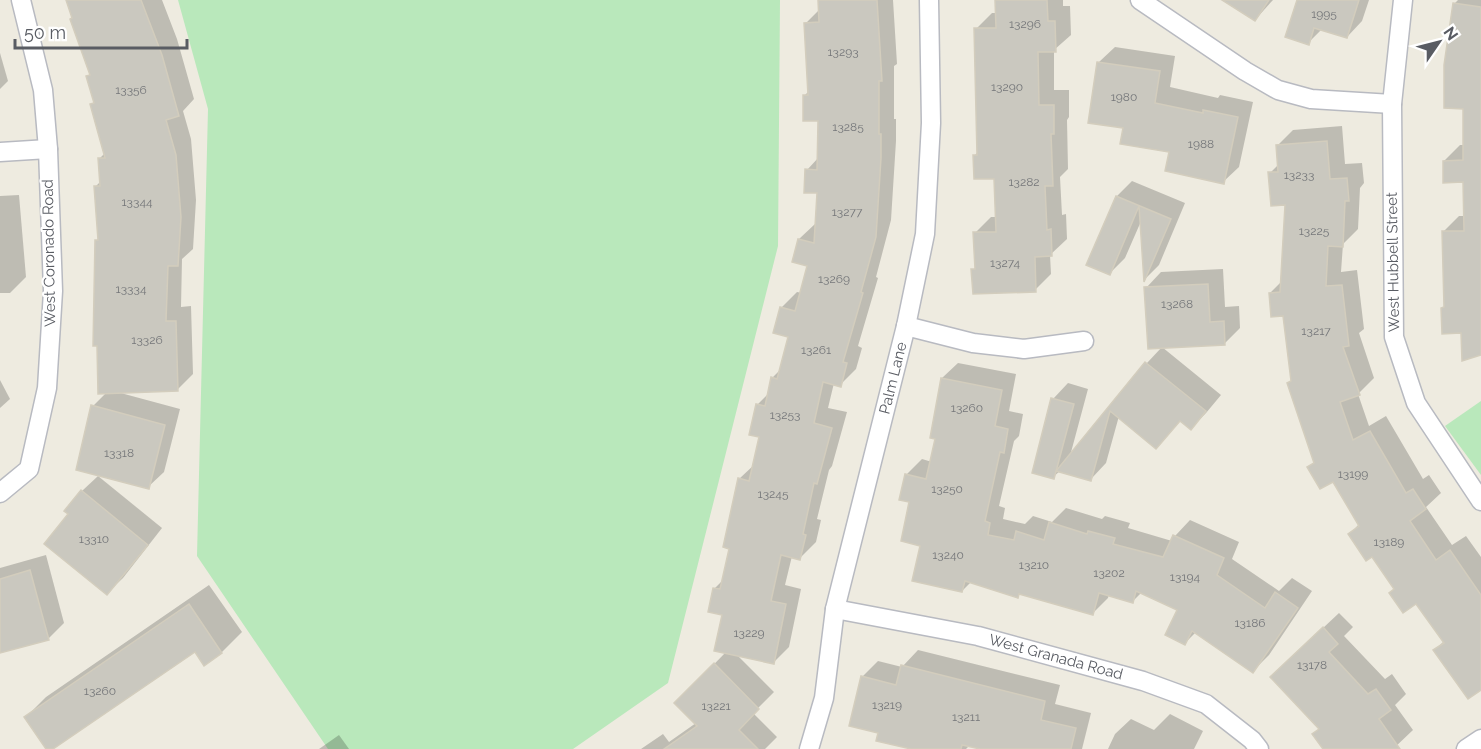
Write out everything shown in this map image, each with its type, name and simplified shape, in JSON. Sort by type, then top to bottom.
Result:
[{"type":"street","name":"West Coronado Road","points":[[0,493],[29,469],[47,388],[52,291],[48,149],[43,90],[21,0]]},
{"type":"street","name":"Palm Lane","points":[[809,749],[824,698],[835,609],[906,326],[925,234],[931,123],[929,0]]},
{"type":"street","points":[[1140,0],[1245,71],[1278,90],[1311,99],[1392,104]]},
{"type":"street","name":"West Hubbell Street","points":[[1403,0],[1392,104],[1394,337],[1416,403],[1481,501]]},
{"type":"street","points":[[0,152],[48,149]]},
{"type":"street","points":[[906,326],[974,343],[1024,349],[1084,340]]},
{"type":"street","name":"West Granada Road","points":[[835,609],[978,636],[1143,681],[1206,704],[1252,740],[1259,749]]},
{"type":"street","points":[[1466,749],[1481,739]]},
{"type":"green space","points":[[178,0],[780,0],[778,246],[668,683],[573,749],[328,749],[197,556],[208,109]]},
{"type":"green space","points":[[1481,401],[1481,475],[1445,426]]},
{"type":"building","points":[[66,0],[141,0],[162,55],[179,116],[166,120],[176,155],[181,217],[178,266],[168,266],[166,321],[176,321],[178,391],[98,394],[97,346],[93,346],[95,240],[98,240],[94,186],[100,186],[98,158],[105,158],[90,104],[94,103],[86,76],[90,75],[70,19],[72,18]]},
{"type":"building","points":[[818,0],[877,0],[882,81],[879,81],[881,158],[876,237],[843,362],[847,363],[841,387],[823,382],[814,423],[832,428],[817,484],[814,483],[800,560],[781,555],[771,601],[786,604],[774,664],[714,651],[722,615],[708,612],[713,588],[720,589],[729,549],[723,547],[738,478],[749,481],[759,437],[749,435],[756,404],[765,406],[771,377],[777,379],[788,337],[773,333],[780,307],[795,311],[807,266],[792,262],[798,239],[814,243],[817,193],[804,193],[805,169],[817,170],[818,121],[803,121],[803,95],[808,95],[804,23],[819,22]]},
{"type":"building","points":[[995,0],[1047,0],[1048,21],[1055,21],[1056,52],[1038,52],[1039,105],[1054,105],[1054,134],[1051,134],[1053,186],[1045,186],[1047,230],[1051,229],[1052,256],[1035,257],[1036,292],[973,294],[971,269],[975,269],[973,232],[996,232],[994,179],[974,179],[973,155],[977,155],[974,28],[996,28]]},
{"type":"building","points":[[1222,0],[1269,0],[1255,21]]},
{"type":"building","points":[[1297,0],[1359,0],[1347,38],[1314,28],[1309,45],[1285,37]]},
{"type":"building","points":[[1453,3],[1481,7],[1481,355],[1462,361],[1461,333],[1442,334],[1441,308],[1444,307],[1442,231],[1464,231],[1463,182],[1443,183],[1443,161],[1463,160],[1463,109],[1444,108],[1444,65]]},
{"type":"building","points":[[1097,62],[1160,71],[1155,103],[1203,113],[1203,110],[1238,117],[1224,184],[1165,171],[1169,152],[1120,144],[1123,128],[1088,123]]},
{"type":"building","points":[[1327,141],[1330,179],[1347,178],[1349,201],[1345,201],[1343,247],[1328,246],[1326,286],[1342,285],[1349,346],[1343,347],[1360,395],[1340,402],[1353,440],[1370,431],[1406,493],[1413,489],[1426,509],[1410,521],[1436,560],[1450,550],[1481,595],[1481,690],[1468,699],[1433,650],[1444,643],[1416,604],[1403,613],[1389,593],[1394,589],[1372,557],[1366,561],[1348,534],[1359,526],[1333,482],[1320,489],[1307,467],[1314,463],[1287,383],[1291,381],[1283,316],[1271,317],[1269,293],[1280,292],[1285,205],[1271,206],[1268,172],[1278,172],[1276,145]]},
{"type":"building","points":[[1116,196],[1171,219],[1144,282],[1139,206],[1110,275],[1086,265]]},
{"type":"building","points":[[1208,284],[1210,322],[1224,321],[1225,345],[1148,349],[1144,287]]},
{"type":"building","points":[[1145,362],[1206,411],[1191,430],[1180,421],[1156,449],[1110,411],[1091,481],[1056,471]]},
{"type":"building","points":[[941,378],[1002,390],[995,426],[1008,429],[1004,453],[1000,452],[985,521],[990,523],[988,535],[1014,540],[1016,531],[1044,540],[1049,522],[1087,534],[1088,531],[1115,538],[1113,544],[1163,557],[1173,535],[1224,558],[1217,575],[1265,608],[1275,592],[1298,608],[1253,673],[1192,631],[1185,645],[1165,635],[1177,610],[1136,591],[1133,603],[1099,593],[1093,615],[1019,594],[1018,598],[965,581],[962,592],[912,581],[920,546],[901,541],[909,502],[899,500],[905,474],[926,479],[935,439],[930,438]]},
{"type":"building","points":[[1051,398],[1074,404],[1054,479],[1032,473]]},
{"type":"building","points":[[91,405],[165,425],[149,489],[76,470]]},
{"type":"building","points":[[81,490],[148,545],[107,595],[44,544],[68,514],[64,511]]},
{"type":"building","points":[[30,570],[49,640],[0,653],[0,579]]},
{"type":"building","points":[[189,604],[222,653],[204,666],[195,652],[53,749],[46,749],[24,717]]},
{"type":"building","points":[[1323,627],[1338,644],[1329,652],[1368,694],[1376,689],[1391,710],[1379,719],[1400,749],[1323,749],[1312,734],[1319,729],[1270,677]]},
{"type":"building","points":[[714,663],[759,709],[739,730],[758,749],[664,749],[697,726],[674,703]]},
{"type":"building","points":[[901,665],[1045,701],[1041,720],[1076,728],[1071,749],[980,749],[962,745],[961,749],[911,749],[876,741],[878,733],[849,726],[861,676],[896,685]]}]
